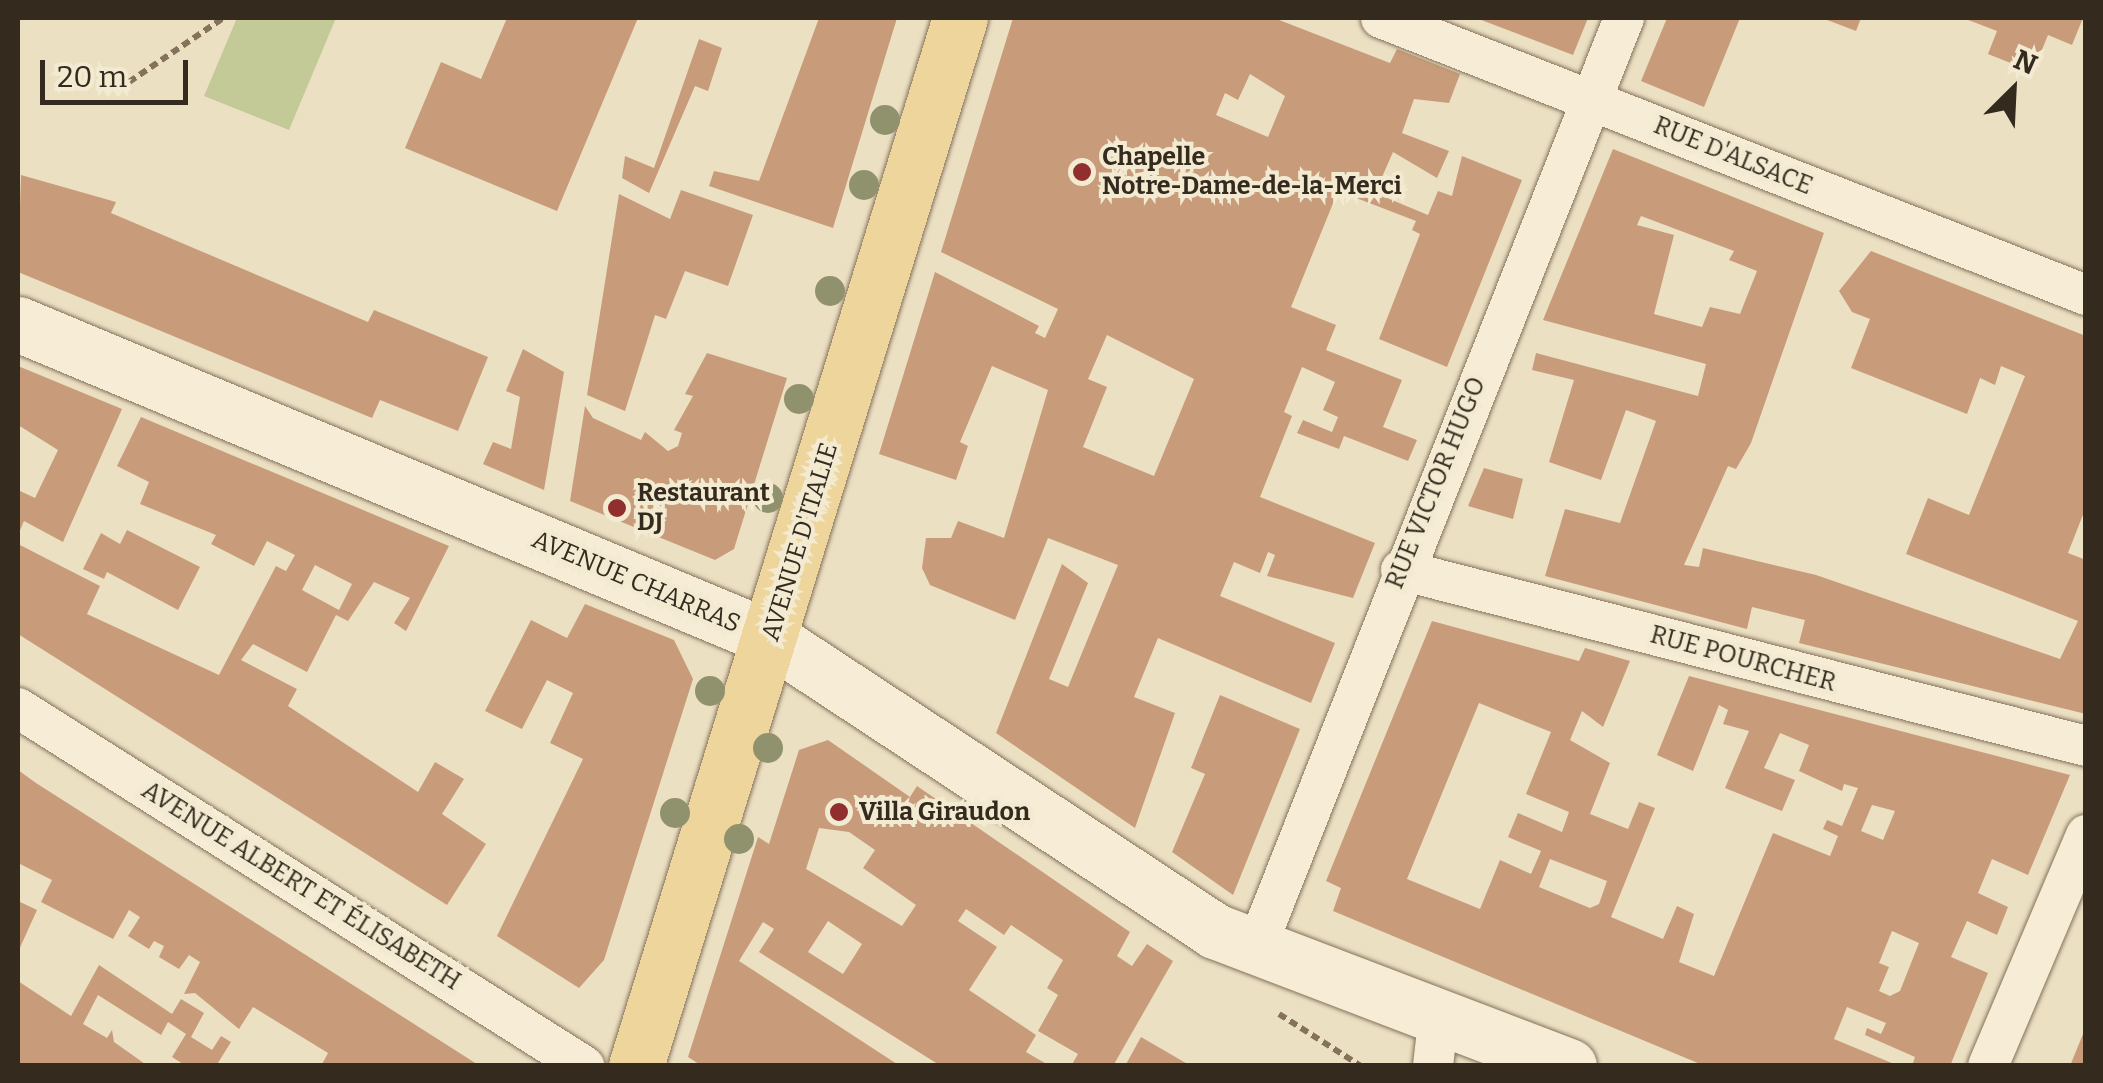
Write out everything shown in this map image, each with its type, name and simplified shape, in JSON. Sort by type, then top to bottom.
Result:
[{"type":"main road","name":"AVENUE D'ITALIE","points":[[636,1066],[960,18]]},
{"type":"street","name":"RUE D'ALSACE","points":[[1381,18],[2086,295]]},
{"type":"street","name":"RUE VICTOR HUGO","points":[[1255,951],[1401,570],[1624,18]]},
{"type":"street","name":"AVENUE CHARRAS","points":[[18,324],[770,638],[1255,951],[1436,1039],[1569,1066]]},
{"type":"street","name":"RUE POURCHER","points":[[1401,570],[2086,746]]},
{"type":"street","name":"AVENUE ALBERT ET ÉLISABETH","points":[[18,708],[584,1066]]},
{"type":"street","points":[[1988,1066],[2086,835]]},
{"type":"path","points":[[129,82],[223,18]]},
{"type":"green space","points":[[237,18],[336,18],[289,130],[204,96]]},
{"type":"building","points":[[507,18],[638,18],[557,211],[405,148],[441,62],[481,79]]},
{"type":"building","points":[[819,18],[897,18],[833,228],[709,186],[714,171],[759,181]]},
{"type":"building","points":[[1013,18],[1274,18],[1390,63],[1397,49],[1460,74],[1449,103],[1414,99],[1402,133],[1449,151],[1437,178],[1393,152],[1375,193],[1428,215],[1438,191],[1452,196],[1462,156],[1522,180],[1447,367],[1379,339],[1420,234],[1412,230],[1416,221],[1338,191],[1291,307],[1336,325],[1326,350],[1402,380],[1383,427],[1417,440],[1408,461],[1344,436],[1339,449],[1297,433],[1303,420],[1332,432],[1338,417],[1323,410],[1335,382],[1302,367],[1284,412],[1292,416],[1260,497],[1375,543],[1353,598],[1267,576],[1275,555],[1268,552],[1260,573],[1234,562],[1220,596],[1335,643],[1311,703],[1158,638],[1134,697],[1175,713],[1135,828],[996,733],[1062,564],[1088,583],[1049,679],[1068,687],[1118,565],[1048,538],[1015,620],[930,585],[922,568],[926,538],[951,538],[958,521],[1004,538],[1048,390],[992,366],[960,442],[968,446],[956,480],[879,454],[935,272],[1039,326],[1035,333],[1045,338],[1058,309],[941,252]],"holes":[[[1250,74],[1285,96],[1268,137],[1216,115],[1225,93],[1238,100]],[[1107,335],[1194,379],[1154,476],[1083,447],[1107,387],[1088,379]]]},
{"type":"building","points":[[1476,18],[1588,18],[1573,55]]},
{"type":"building","points":[[1667,18],[1740,18],[1704,107],[1641,81]]},
{"type":"building","points":[[1822,18],[1861,18],[1856,31]]},
{"type":"building","points":[[1963,18],[2083,18],[2072,45],[2048,35],[2033,72],[1988,54],[1997,31]]},
{"type":"building","points":[[699,39],[722,48],[708,91],[695,86],[649,193],[622,178],[625,156],[654,168]]},
{"type":"building","points":[[1613,149],[1824,233],[1751,443],[1736,469],[1728,466],[1684,565],[1699,567],[1703,548],[1816,575],[2060,659],[2078,621],[1906,554],[1928,498],[1969,515],[2025,376],[2001,366],[1995,385],[1980,378],[1967,414],[1851,368],[1870,319],[1852,312],[1839,291],[1871,251],[2086,336],[2086,507],[2068,553],[2086,560],[2086,714],[1799,643],[1805,620],[1752,607],[1747,629],[1545,576],[1565,509],[1620,523],[1656,421],[1626,410],[1601,480],[1549,462],[1574,380],[1532,370],[1536,353],[1698,396],[1706,364],[1543,320]],"holes":[[[1641,216],[1734,251],[1729,260],[1757,271],[1740,314],[1710,307],[1702,327],[1654,314],[1674,235],[1637,225]]]},
{"type":"building","points":[[21,175],[116,202],[111,213],[368,322],[374,310],[488,357],[458,431],[380,400],[372,418],[18,272]]},
{"type":"building","points":[[681,190],[753,215],[728,286],[685,271],[666,319],[655,315],[625,411],[587,395],[619,194],[670,219]]},
{"type":"building","points":[[523,349],[564,372],[544,490],[483,464],[493,442],[511,449],[520,397],[506,391]]},
{"type":"building","points":[[707,353],[787,378],[734,549],[715,560],[570,501],[585,406],[593,418],[641,440],[645,432],[668,451],[678,446],[682,433],[674,430],[693,396],[685,394]]},
{"type":"building","points":[[18,366],[122,409],[63,542],[24,521],[18,535],[18,490],[35,498],[58,450],[18,425]]},
{"type":"building","points":[[141,417],[449,546],[406,631],[394,623],[410,598],[374,582],[348,621],[336,615],[307,672],[253,644],[241,660],[297,689],[288,706],[418,792],[435,762],[464,779],[442,814],[486,844],[447,905],[18,634],[18,544],[100,586],[87,614],[219,675],[276,566],[286,571],[295,555],[267,541],[254,566],[211,544],[216,535],[140,504],[149,482],[117,466]],"holes":[[[315,565],[352,584],[339,610],[302,590]]]},
{"type":"building","points":[[1484,468],[1523,479],[1513,519],[1468,506]]},
{"type":"building","points":[[127,530],[200,567],[178,610],[107,572],[104,579],[83,569],[101,533],[120,544]]},
{"type":"building","points":[[585,604],[674,640],[693,679],[604,960],[579,988],[497,936],[583,759],[550,743],[573,693],[547,680],[522,729],[485,711],[531,620],[567,638]]},
{"type":"building","points":[[1432,621],[1579,661],[1585,648],[1630,661],[1603,727],[1582,711],[1570,740],[1610,763],[1590,814],[1628,829],[1639,802],[1655,808],[1611,917],[1663,939],[1677,906],[1694,914],[1679,962],[1714,976],[1773,833],[1830,856],[1838,836],[1823,829],[1827,820],[1842,826],[1858,788],[1844,784],[1842,791],[1799,771],[1809,745],[1780,733],[1764,768],[1795,780],[1782,811],[1725,788],[1749,731],[1723,724],[1728,710],[1719,705],[1693,771],[1657,755],[1689,676],[2070,775],[2028,875],[1992,859],[1978,893],[2008,907],[1997,935],[1967,921],[1951,957],[1988,973],[1950,1066],[1912,1066],[1915,1057],[1865,1035],[1867,1028],[1881,1034],[1886,1023],[1847,1007],[1834,1039],[1899,1066],[1705,1066],[1333,911],[1341,888],[1326,881]],"holes":[[[1479,703],[1551,732],[1526,794],[1569,812],[1562,832],[1518,813],[1508,837],[1541,851],[1531,874],[1500,860],[1480,909],[1407,879]],[[1872,805],[1895,811],[1883,840],[1861,831]],[[1550,859],[1607,881],[1599,904],[1590,908],[1539,887]],[[1892,931],[1919,943],[1900,991],[1890,996],[1879,991],[1889,967],[1879,963]]]},
{"type":"building","points":[[1220,695],[1300,729],[1233,895],[1172,852],[1205,774],[1191,768]]},
{"type":"building","points":[[828,740],[910,797],[917,786],[1130,932],[1117,956],[1132,966],[1147,944],[1173,961],[1113,1066],[1071,1066],[1078,1054],[1038,1031],[1058,995],[1047,988],[1063,960],[1011,925],[1004,935],[966,909],[958,921],[997,947],[969,990],[1036,1035],[1026,1052],[1050,1066],[941,1066],[759,952],[774,929],[763,922],[739,961],[900,1066],[702,1066],[688,1057],[758,837],[769,844],[799,750]],"holes":[[[819,828],[849,832],[875,850],[863,868],[916,905],[902,926],[806,869]],[[828,921],[862,944],[843,974],[808,952]]]},
{"type":"building","points":[[18,770],[480,1066],[321,1066],[328,1053],[253,1007],[239,1029],[195,993],[184,994],[200,962],[189,955],[179,969],[159,957],[164,946],[154,941],[149,949],[128,936],[140,917],[129,910],[113,939],[41,902],[52,880],[18,863]]},
{"type":"building","points":[[18,901],[37,910],[18,952]]},
{"type":"building","points":[[99,965],[172,1014],[181,999],[204,1013],[191,1037],[212,1050],[221,1036],[231,1042],[216,1066],[186,1066],[172,1057],[186,1034],[168,1022],[161,1035],[98,995],[83,1024],[107,1038],[112,1030],[114,1042],[148,1066],[18,1066],[18,981],[71,1016]]},
{"type":"building","points":[[2085,1029],[2086,1066],[2070,1066]]},
{"type":"building","points":[[1141,1037],[1191,1066],[1125,1066]]},
{"type":"place","name":"Chapelle Notre-Dame-de-la-Merci","points":[[1082,172]]},
{"type":"place","name":"Restaurant DJ","points":[[617,508]]},
{"type":"place","name":"Villa Giraudon","points":[[839,812]]}]
